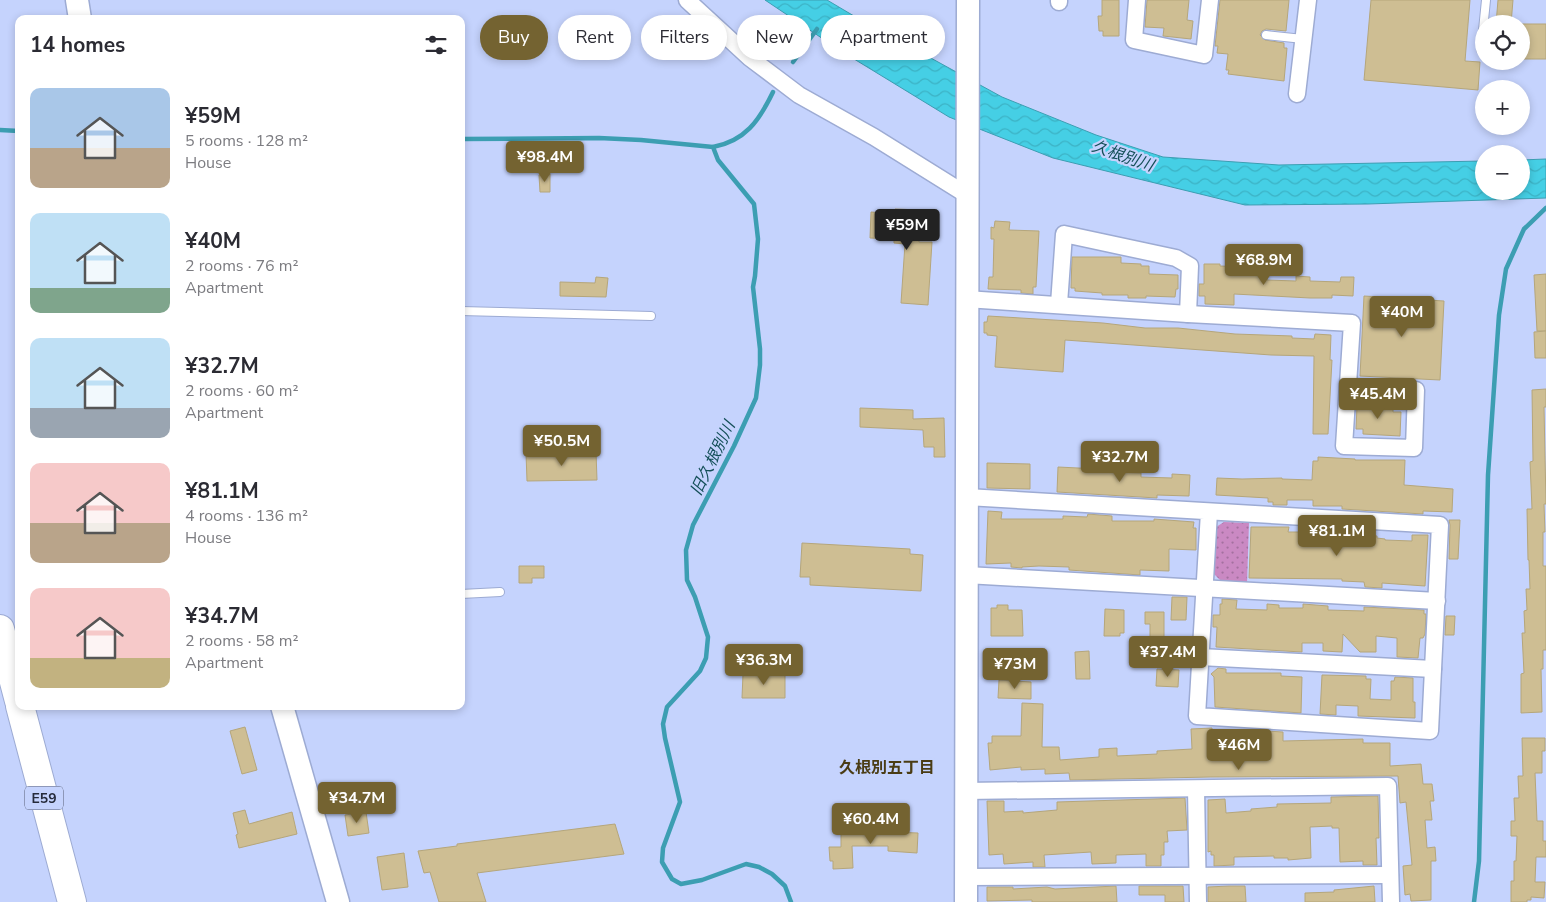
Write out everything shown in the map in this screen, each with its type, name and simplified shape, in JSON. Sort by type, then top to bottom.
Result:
[{"type":"highway","points":[[0,629],[15,685]]},
{"type":"highway","name":"E59","points":[[21,710],[70,895]]},
{"type":"street","points":[[77,0],[79,15]]},
{"type":"street","points":[[687,0],[750,58],[799,95],[874,137],[967,195]]},
{"type":"street","points":[[966,902],[968,0]]},
{"type":"street","points":[[1136,0],[1134,40],[1204,55],[1210,0]]},
{"type":"street","points":[[1296,94],[1308,0]]},
{"type":"street","points":[[1059,304],[1064,234],[1176,258],[1190,266],[1188,314]]},
{"type":"street","points":[[966,299],[1352,323],[1344,446],[1414,448],[1416,390],[1348,389]]},
{"type":"street","points":[[967,497],[1440,526],[1430,731],[1197,716],[1209,512]]},
{"type":"street","points":[[966,575],[1437,601]]},
{"type":"street","points":[[1200,657],[1433,669]]},
{"type":"street","points":[[283,710],[338,902]]},
{"type":"street","points":[[965,791],[1388,786],[1391,902]]},
{"type":"street","points":[[1196,789],[1198,902]]},
{"type":"street","points":[[965,877],[1390,875]]},
{"type":"lane","points":[[1485,15],[1486,0]]},
{"type":"lane","points":[[1266,35],[1303,39]]},
{"type":"lane","points":[[465,311],[651,316]]},
{"type":"lane","points":[[465,594],[500,592]]},
{"type":"shaded area","points":[[1224,522],[1249,523],[1247,583],[1221,581],[1214,574],[1216,527]]},
{"type":"water","points":[[765,0],[827,0],[852,15],[821,15],[821,38],[811,31],[811,15],[787,15]]},
{"type":"water","name":"久根別川","points":[[856,60],[934,60],[1002,97],[1096,135],[1163,157],[1279,165],[1475,161],[1475,200],[1487,200],[1368,204],[1245,205],[1053,158],[949,117]]},
{"type":"water","points":[[1546,159],[1546,198],[1530,199],[1530,160]]},
{"type":"building","points":[[1102,0],[1119,0],[1119,36],[1103,36],[1103,31],[1099,31],[1098,16],[1102,16]]},
{"type":"building","points":[[1147,0],[1189,0],[1187,20],[1193,21],[1191,39],[1163,36],[1164,28],[1145,27]]},
{"type":"building","points":[[1220,0],[1289,0],[1286,31],[1266,29],[1260,35],[1265,40],[1284,43],[1284,48],[1287,48],[1284,81],[1228,74],[1229,70],[1226,70],[1228,54],[1217,53],[1218,46],[1215,46]]},
{"type":"building","points":[[1371,0],[1470,0],[1465,61],[1475,62],[1475,70],[1479,70],[1479,80],[1475,80],[1475,90],[1364,80]]},
{"type":"building","points":[[1498,0],[1513,0],[1512,15],[1497,15]]},
{"type":"building","points":[[1530,24],[1546,24],[1546,59],[1530,59]]},
{"type":"building","points":[[550,174],[550,192],[540,192],[539,175]]},
{"type":"building","points":[[895,209],[920,210],[919,242],[932,242],[928,305],[901,303],[905,244],[894,243],[894,239],[870,238],[871,212],[895,214]]},
{"type":"building","points":[[995,221],[1010,222],[1009,230],[1039,231],[1036,287],[1033,287],[1033,294],[1021,293],[1021,290],[988,289],[989,277],[993,277],[994,239],[991,239],[991,227],[994,228]]},
{"type":"building","points":[[1072,257],[1121,257],[1121,263],[1149,266],[1149,274],[1178,275],[1178,289],[1176,289],[1175,297],[1146,296],[1146,298],[1128,298],[1128,295],[1102,295],[1102,293],[1075,291],[1075,288],[1071,288]]},
{"type":"building","points":[[1204,264],[1246,267],[1246,271],[1267,272],[1267,280],[1296,281],[1296,276],[1310,277],[1310,281],[1340,282],[1341,277],[1354,277],[1353,296],[1332,295],[1332,298],[1310,298],[1234,294],[1234,305],[1205,304],[1205,296],[1199,296],[1199,284],[1204,284]]},
{"type":"building","points":[[1546,274],[1546,331],[1537,331],[1534,275]]},
{"type":"building","points":[[596,277],[608,278],[606,297],[560,296],[560,282],[595,283]]},
{"type":"building","points":[[1364,296],[1444,301],[1440,380],[1360,376]]},
{"type":"building","points":[[988,316],[1103,323],[1145,328],[1178,328],[1235,334],[1292,336],[1292,338],[1314,339],[1315,334],[1331,335],[1330,360],[1332,360],[1328,434],[1313,434],[1314,356],[1271,355],[1065,340],[1063,372],[995,367],[997,336],[984,333],[984,322],[987,322]]},
{"type":"building","points":[[1546,331],[1546,358],[1535,358],[1534,332]]},
{"type":"building","points":[[1546,389],[1546,407],[1544,407],[1546,504],[1544,504],[1543,566],[1546,566],[1546,650],[1543,650],[1543,669],[1541,669],[1542,712],[1521,713],[1521,674],[1524,673],[1522,633],[1525,633],[1526,589],[1530,589],[1527,509],[1532,509],[1530,462],[1533,461],[1532,390]]},
{"type":"building","points":[[1363,402],[1374,402],[1374,408],[1393,409],[1393,412],[1401,412],[1400,436],[1363,434],[1363,429],[1356,429],[1357,406],[1363,406]]},
{"type":"building","points":[[860,408],[913,410],[913,419],[944,418],[945,457],[934,457],[934,447],[924,447],[923,430],[860,427]]},
{"type":"building","points":[[596,452],[597,480],[527,481],[526,453]]},
{"type":"building","points":[[1318,457],[1355,460],[1405,460],[1404,485],[1453,489],[1452,512],[1423,511],[1423,514],[1342,509],[1342,506],[1313,506],[1313,500],[1287,500],[1287,505],[1273,505],[1273,502],[1268,502],[1268,498],[1216,495],[1217,478],[1312,480],[1313,461],[1318,461]]},
{"type":"building","points":[[987,463],[1030,464],[1030,489],[987,488]]},
{"type":"building","points":[[1058,467],[1118,470],[1118,472],[1141,473],[1141,477],[1172,478],[1172,474],[1190,475],[1189,496],[1157,495],[1157,498],[1057,492]]},
{"type":"building","points":[[988,511],[1002,512],[1001,519],[1063,519],[1063,516],[1087,517],[1088,514],[1112,516],[1112,521],[1154,521],[1154,519],[1194,522],[1193,528],[1196,528],[1196,550],[1169,549],[1169,571],[1140,570],[1140,575],[1069,570],[1069,567],[1039,566],[1022,568],[1011,567],[1011,563],[986,564]]},
{"type":"building","points":[[1449,520],[1460,520],[1458,559],[1449,559]]},
{"type":"building","points":[[1251,527],[1289,527],[1288,532],[1320,532],[1320,530],[1337,529],[1359,530],[1359,535],[1377,536],[1377,538],[1385,540],[1412,541],[1412,535],[1428,535],[1425,586],[1382,583],[1382,588],[1365,587],[1364,582],[1342,581],[1342,579],[1249,578]]},
{"type":"building","points":[[802,543],[910,549],[910,554],[923,555],[921,591],[810,585],[810,577],[800,577]]},
{"type":"building","points":[[519,566],[544,566],[544,578],[532,578],[532,583],[519,583]]},
{"type":"building","points":[[1172,597],[1187,597],[1186,620],[1171,620]]},
{"type":"building","points":[[1222,599],[1237,600],[1236,609],[1267,610],[1267,604],[1279,605],[1279,608],[1303,608],[1303,604],[1328,606],[1328,610],[1364,611],[1364,607],[1424,610],[1424,614],[1426,614],[1425,634],[1423,638],[1420,638],[1418,658],[1397,657],[1397,638],[1376,636],[1376,652],[1360,652],[1343,634],[1342,652],[1323,651],[1323,643],[1302,643],[1302,652],[1216,647],[1217,627],[1213,627],[1213,615],[1220,615]]},
{"type":"building","points":[[997,605],[1008,605],[1008,610],[1022,610],[1023,636],[991,636],[991,608],[997,608]]},
{"type":"building","points":[[1105,609],[1124,610],[1124,633],[1120,633],[1120,636],[1104,636]]},
{"type":"building","points":[[1145,612],[1164,612],[1164,641],[1150,641],[1150,624],[1145,624]]},
{"type":"building","points":[[1446,616],[1455,616],[1454,635],[1445,635]]},
{"type":"building","points":[[1089,651],[1090,679],[1076,679],[1075,652]]},
{"type":"building","points":[[1218,668],[1226,669],[1226,673],[1281,673],[1281,676],[1302,677],[1301,713],[1215,707],[1214,677],[1211,674]]},
{"type":"building","points":[[1157,669],[1179,670],[1178,687],[1156,686]]},
{"type":"building","points":[[743,674],[785,675],[785,698],[742,698]]},
{"type":"building","points":[[1322,675],[1366,676],[1366,679],[1371,679],[1370,699],[1391,700],[1391,681],[1394,681],[1395,677],[1413,678],[1415,718],[1358,716],[1358,706],[1336,705],[1336,715],[1320,714]]},
{"type":"building","points":[[999,680],[1031,682],[1031,699],[998,698]]},
{"type":"building","points":[[1022,703],[1043,704],[1042,747],[1059,747],[1060,760],[1099,757],[1099,749],[1117,748],[1117,756],[1157,754],[1157,751],[1192,749],[1191,729],[1212,728],[1212,735],[1251,736],[1251,730],[1283,732],[1283,741],[1363,739],[1363,743],[1390,743],[1390,766],[1421,764],[1423,784],[1432,784],[1434,801],[1430,801],[1432,820],[1425,820],[1427,848],[1435,847],[1436,861],[1431,861],[1431,900],[1411,901],[1410,894],[1405,895],[1403,866],[1412,865],[1406,802],[1400,803],[1398,776],[1070,780],[1069,773],[1045,774],[1045,769],[1021,770],[1021,767],[990,770],[988,743],[992,743],[992,736],[1021,736]]},
{"type":"building","points":[[245,727],[257,770],[242,774],[230,731]]},
{"type":"building","points":[[1522,738],[1545,738],[1545,751],[1542,751],[1542,773],[1535,773],[1537,821],[1543,821],[1543,841],[1546,841],[1546,857],[1536,857],[1535,882],[1545,882],[1544,898],[1531,897],[1531,900],[1527,900],[1527,902],[1511,902],[1511,881],[1514,881],[1517,836],[1511,836],[1511,821],[1515,821],[1514,798],[1519,798],[1518,776],[1523,776]]},
{"type":"building","points":[[1378,796],[1379,838],[1376,838],[1377,865],[1363,865],[1363,861],[1340,862],[1339,828],[1332,828],[1332,826],[1310,827],[1311,858],[1288,860],[1288,858],[1274,858],[1274,856],[1234,857],[1234,865],[1214,866],[1214,855],[1211,855],[1211,851],[1208,852],[1208,800],[1225,799],[1226,813],[1277,807],[1277,804],[1331,803],[1331,797]]},
{"type":"building","points":[[1185,798],[1187,830],[1167,831],[1168,842],[1164,842],[1164,855],[1161,855],[1161,866],[1146,866],[1146,854],[1116,855],[1116,863],[1092,864],[1091,852],[1044,855],[1045,867],[1033,867],[1033,862],[1004,864],[1003,854],[989,855],[987,801],[1004,801],[1004,812],[1023,811],[1023,813],[1057,810],[1057,802]]},
{"type":"building","points":[[245,810],[249,824],[292,812],[297,834],[239,848],[233,813]]},
{"type":"building","points":[[366,812],[369,833],[348,836],[345,815]]},
{"type":"building","points":[[615,824],[624,854],[477,873],[486,902],[439,902],[430,872],[424,873],[418,851],[457,846],[457,844]]},
{"type":"building","points":[[841,830],[918,833],[917,853],[888,851],[888,846],[852,846],[853,868],[833,869],[833,861],[830,861],[829,847],[841,847]]},
{"type":"building","points":[[404,853],[408,887],[382,890],[377,857]]},
{"type":"building","points":[[1116,886],[1117,902],[987,901],[987,887],[1013,887],[1013,889],[1047,887],[1055,889]]},
{"type":"building","points":[[1139,886],[1183,886],[1184,902],[1165,902],[1165,895],[1139,895]]},
{"type":"building","points":[[1245,886],[1246,902],[1208,902],[1208,887]]},
{"type":"building","points":[[1374,886],[1375,902],[1305,902],[1305,893],[1334,892],[1334,890]]},
{"type":"waterway","points":[[793,62],[817,29]]},
{"type":"waterway","points":[[713,147],[734,140],[750,128],[773,92]]},
{"type":"waterway","name":"旧久根別川","points":[[0,130],[15,131]]},
{"type":"waterway","name":"旧久根別川","points":[[465,139],[599,138],[713,147],[718,160],[754,204],[758,239],[753,287],[760,349],[756,398],[734,446],[693,525],[686,550],[687,580],[695,597],[708,637],[706,658],[700,671],[667,707],[663,724],[680,802],[663,848],[662,862],[672,879],[681,884],[702,880],[746,864],[759,867],[772,874],[785,886],[791,902]]},
{"type":"waterway","points":[[1474,902],[1479,861],[1488,475],[1499,315],[1506,269],[1524,229],[1546,208]]},
{"type":"district","name":"久根別五丁目","points":[[887,767]]}]
